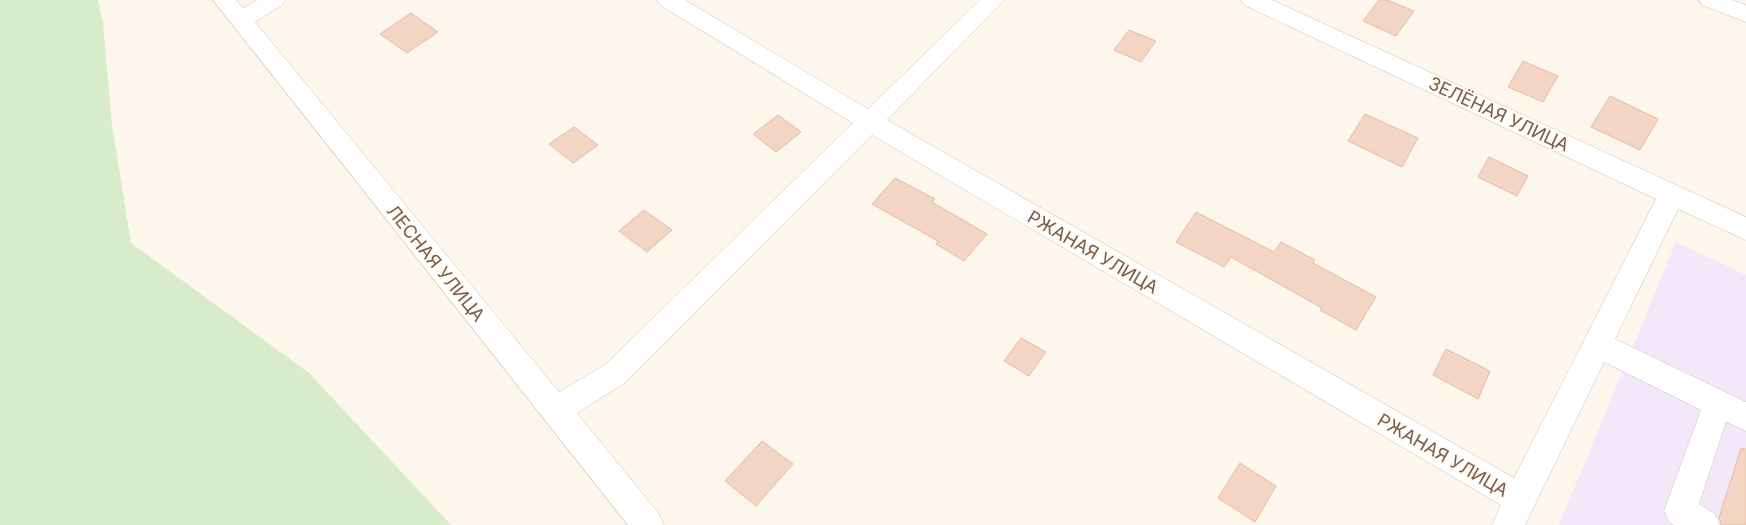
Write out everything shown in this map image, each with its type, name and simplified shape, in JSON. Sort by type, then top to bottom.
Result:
[{"type":"street","points":[[232,10],[274,0]]},
{"type":"street","name":"РЖАНАЯ УЛИЦА","points":[[668,0],[1514,512]]},
{"type":"street","points":[[555,410],[616,373],[993,0]]},
{"type":"street","name":"ЗЕЛЁНАЯ УЛИЦА","points":[[1252,0],[1746,228]]},
{"type":"street","points":[[1710,0],[1746,14]]},
{"type":"street","name":"ЛЕСНАЯ УЛИЦА","points":[[232,10],[648,525]]},
{"type":"street","points":[[1514,512],[1672,194]]},
{"type":"street","points":[[1597,344],[1746,417]]},
{"type":"street","points":[[1704,525],[1680,511],[1718,403]]},
{"type":"shaded area","points":[[1676,242],[1746,275],[1746,525],[1559,525]]},
{"type":"green space","points":[[0,0],[98,0],[103,23],[112,125],[131,243],[309,373],[451,525],[0,525]]},
{"type":"building","points":[[1379,0],[1387,0],[1414,11],[1396,36],[1363,21]]},
{"type":"building","points":[[411,13],[438,32],[407,53],[380,34]]},
{"type":"building","points":[[1129,30],[1156,41],[1141,62],[1114,50]]},
{"type":"building","points":[[1523,61],[1558,76],[1543,102],[1508,87]]},
{"type":"building","points":[[1610,96],[1658,119],[1640,150],[1591,127]]},
{"type":"building","points":[[1365,114],[1418,138],[1402,167],[1348,141]]},
{"type":"building","points":[[778,115],[801,132],[776,152],[753,134]]},
{"type":"building","points":[[574,127],[598,145],[573,163],[549,144]]},
{"type":"building","points":[[1489,157],[1528,176],[1517,196],[1478,177]]},
{"type":"building","points":[[895,178],[935,199],[932,202],[987,234],[964,261],[936,244],[938,241],[872,204]]},
{"type":"building","points":[[644,210],[672,230],[647,252],[619,231]]},
{"type":"building","points":[[1196,212],[1274,252],[1281,242],[1315,260],[1313,263],[1376,297],[1356,330],[1320,310],[1322,308],[1231,257],[1224,267],[1176,242]]},
{"type":"building","points":[[1021,338],[1046,352],[1029,376],[1004,361]]},
{"type":"building","points":[[1446,349],[1490,371],[1478,399],[1433,375]]},
{"type":"building","points":[[762,441],[793,464],[756,506],[725,481]]},
{"type":"building","points":[[1741,448],[1746,449],[1746,525],[1722,525],[1719,518]]},
{"type":"building","points":[[1240,463],[1276,486],[1255,522],[1218,498]]}]
